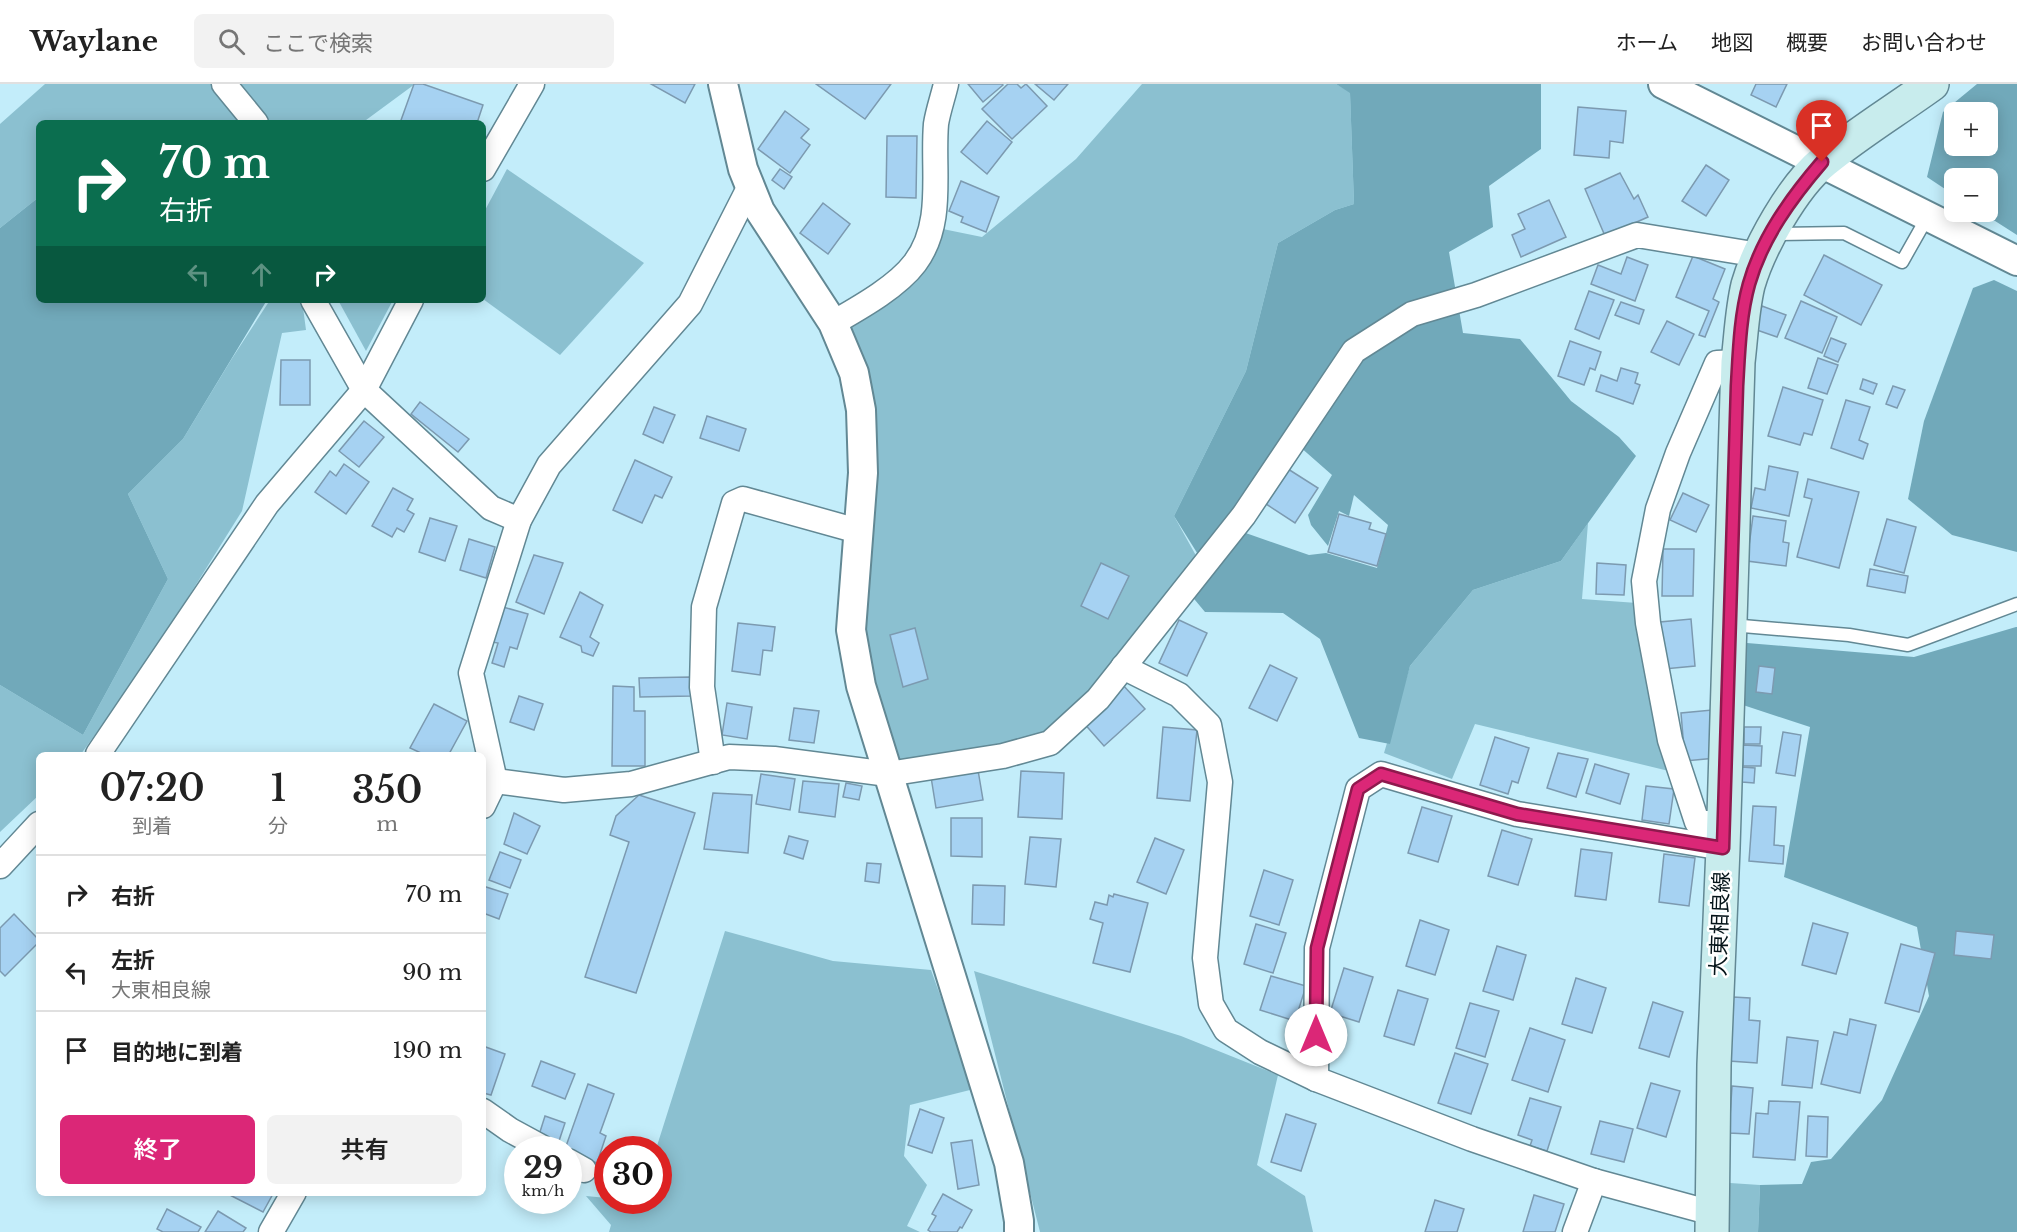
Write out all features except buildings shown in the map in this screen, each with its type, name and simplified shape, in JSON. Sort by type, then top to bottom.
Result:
[{"type":"main road","name":"大東相良線","points":[[1712,1223],[1714,1065],[1738,362],[1748,286],[1765,244],[1782,212],[1822,162],[1932,84]]},
{"type":"street","points":[[224,84],[254,120]]},
{"type":"street","points":[[486,164],[532,84]]},
{"type":"street","points":[[723,84],[743,169],[760,211],[833,323],[854,373],[861,410],[863,473],[851,630],[861,686],[1009,1163],[1019,1232]]},
{"type":"street","points":[[833,323],[882,293],[914,264],[930,237],[936,199],[936,123],[946,84]]},
{"type":"street","points":[[1663,84],[2017,261]]},
{"type":"street","points":[[486,800],[495,781],[471,673],[519,520],[549,465],[690,304],[750,186]]},
{"type":"street","points":[[495,781],[564,790],[631,784],[729,757],[774,759],[888,774],[1004,756],[1050,743],[1098,699],[1244,514],[1354,351],[1412,314],[1476,295],[1637,235],[1765,244]]},
{"type":"street","points":[[315,303],[364,390],[491,508],[519,520]]},
{"type":"street","points":[[100,752],[267,504],[364,390],[409,303]]},
{"type":"street","points":[[1723,837],[1697,822],[1670,740],[1648,623],[1644,581],[1658,509],[1691,423],[1717,363],[1738,362]]},
{"type":"street","points":[[713,762],[702,687],[704,607],[734,503],[743,499],[858,531]]},
{"type":"street","points":[[1122,667],[1179,695],[1209,725],[1220,782],[1205,958],[1211,1004],[1226,1030],[1260,1052],[1316,1079],[1472,1139],[1712,1223]]},
{"type":"street","points":[[1316,1079],[1317,948],[1358,789],[1381,774],[1517,814],[1723,837]]},
{"type":"street","points":[[0,866],[36,827]]},
{"type":"street","points":[[486,1113],[521,1136]]},
{"type":"street","points":[[1575,1232],[1594,1181]]},
{"type":"street","points":[[272,1232],[292,1196]]},
{"type":"lane","points":[[1765,244],[1844,233],[1902,262],[1928,216]]},
{"type":"lane","points":[[1729,625],[1849,635],[1908,645],[2017,604]]},
{"type":"shaded area","points":[[45,84],[415,84],[366,120],[36,120],[36,199],[0,228],[0,124]]},
{"type":"shaded area","points":[[1142,84],[1336,84],[1350,92],[1354,204],[1335,210],[1278,243],[1246,371],[1174,516],[1199,561],[1050,743],[897,771],[851,630],[856,383],[835,322],[912,270],[933,227],[982,237],[1076,159]]},
{"type":"shaded area","points":[[1336,84],[1541,84],[1541,149],[1489,186],[1493,227],[1449,252],[1463,333],[1520,339],[1571,401],[1619,437],[1636,456],[1561,561],[1473,590],[1410,666],[1390,744],[1359,738],[1320,639],[1283,613],[1205,612],[1190,594],[1240,531],[1309,555],[1326,553],[1377,568],[1388,525],[1354,495],[1349,516],[1339,511],[1328,546],[1311,525],[1308,515],[1332,475],[1299,446],[1204,564],[1174,516],[1246,371],[1278,243],[1335,210],[1354,204],[1350,93]]},
{"type":"shaded area","points":[[1977,84],[2017,84],[2017,235],[1997,222],[1998,168],[1944,168],[1944,188],[1927,177],[1944,111],[1944,156],[1998,156],[1998,102],[1955,102]]},
{"type":"shaded area","points":[[507,169],[644,263],[560,355],[486,301],[486,208]]},
{"type":"shaded area","points":[[36,199],[36,303],[265,303],[183,439],[128,494],[168,579],[83,735],[0,685],[0,228]]},
{"type":"shaded area","points":[[1994,280],[2017,291],[2017,552],[1952,535],[1908,499],[1924,421],[1973,288]]},
{"type":"shaded area","points":[[268,303],[302,303],[306,330],[282,333],[242,511],[147,663],[82,752],[36,752],[36,798],[0,832],[0,685],[83,735],[168,579],[128,494],[183,439]]},
{"type":"shaded area","points":[[340,303],[391,303],[366,351]]},
{"type":"shaded area","points":[[1588,523],[1582,599],[1637,603],[1673,772],[1475,724],[1452,779],[1384,753],[1410,666],[1473,590],[1561,561]]},
{"type":"shaded area","points":[[2017,627],[2017,1232],[1758,1232],[1760,1185],[1802,1184],[1811,1162],[1831,1159],[1882,1100],[1929,996],[1917,927],[1784,877],[1810,727],[1743,705],[1747,643],[1914,657]]},
{"type":"shaded area","points":[[725,931],[833,961],[931,970],[974,1089],[910,1105],[904,1156],[927,1185],[907,1226],[920,1232],[609,1232],[611,1225],[602,1214],[672,1214],[672,1136],[660,1136]]},
{"type":"shaded area","points":[[974,971],[1181,1036],[1278,1075],[1257,1165],[1305,1196],[1313,1232],[1040,1232]]},
{"type":"shaded area","points":[[1730,1183],[1760,1185],[1758,1232],[1727,1232]]},
{"type":"shaded area","points":[[586,1196],[594,1197],[594,1205]]},
{"type":"route","points":[[1316,1035],[1317,948],[1358,789],[1381,774],[1517,814],[1723,848],[1737,386],[1742,318],[1748,286],[1759,255],[1782,212],[1822,162]]}]
